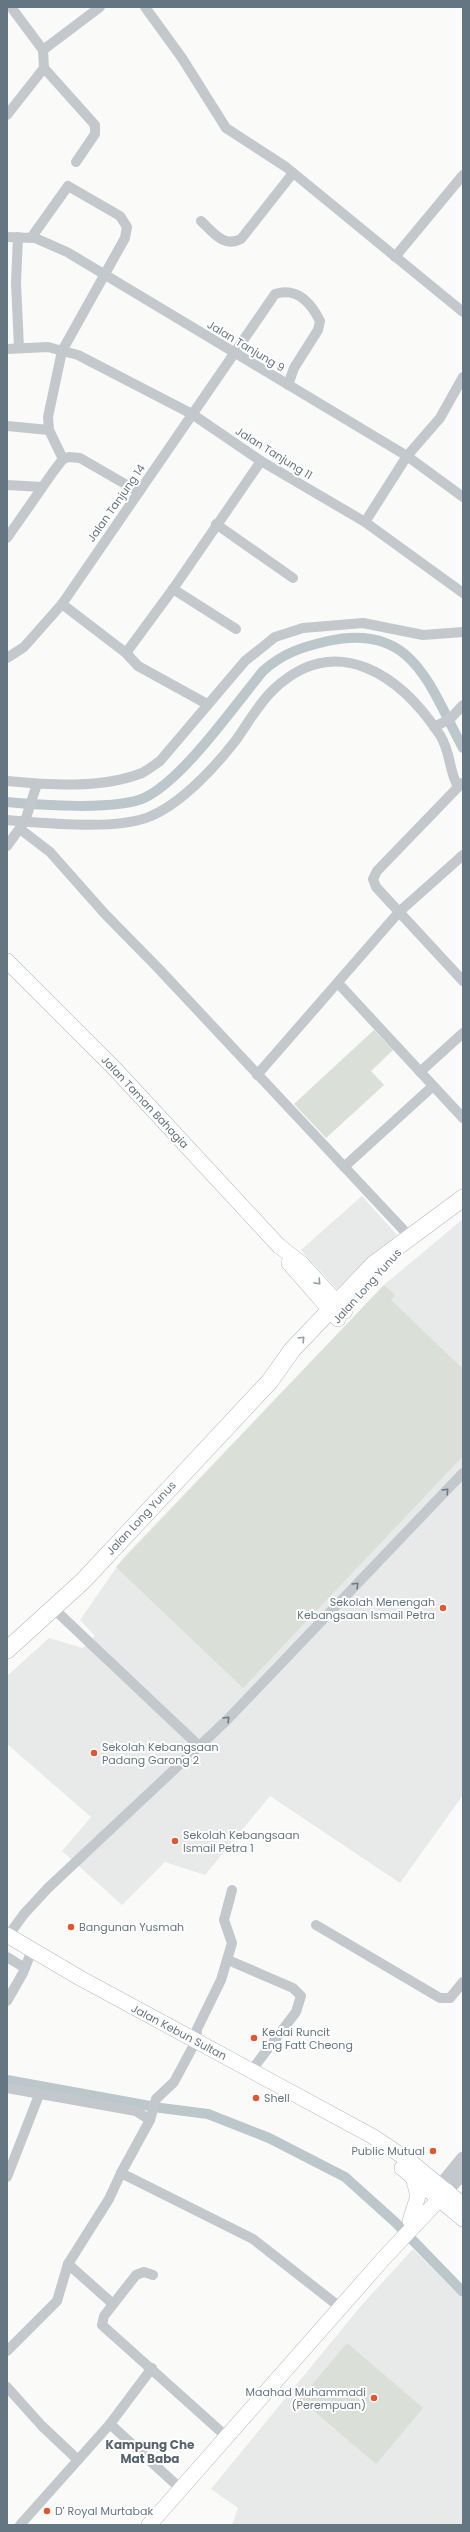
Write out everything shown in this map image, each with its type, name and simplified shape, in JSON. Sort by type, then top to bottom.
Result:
[{"type":"main road","name":"Jalan Taman Bahagia","points":[[7,960],[115,1069],[279,1246],[293,1270],[338,1311]]},
{"type":"main road","name":"Jalan Long Yunus","points":[[7,1650],[54,1609],[270,1381],[292,1350],[338,1311],[411,1238],[463,1198]]},
{"type":"main road","name":"Jalan Kebun Sultan","points":[[8,1936],[394,2149],[463,2214]]},
{"type":"main road","name":"Jalan Kebun Sultan","points":[[352,2126],[413,2177],[440,2192]]},
{"type":"main road","points":[[413,2177],[418,2196],[413,2224]]},
{"type":"main road","points":[[149,2525],[228,2438],[440,2192]]},
{"type":"main road","points":[[413,2224],[442,2216],[463,2214]]},
{"type":"street","points":[[11,7],[43,50],[44,68],[95,125],[95,134],[76,162]]},
{"type":"street","points":[[43,50],[100,7]]},
{"type":"street","points":[[145,7],[182,58],[226,128],[293,173],[463,312]]},
{"type":"street","points":[[7,115],[44,68]]},
{"type":"street","points":[[200,221],[225,242],[230,244],[241,239],[293,173]]},
{"type":"street","points":[[395,257],[463,175]]},
{"type":"street","points":[[31,238],[68,186],[120,216],[125,221],[127,227],[125,238],[62,351],[49,405],[49,430],[63,459]]},
{"type":"street","name":"Jalan Tanjung 9","points":[[7,237],[31,238],[51,243],[407,456],[463,497]]},
{"type":"street","points":[[18,237],[16,282],[19,348]]},
{"type":"street","name":"Jalan Tanjung 14","points":[[7,658],[24,647],[62,604],[275,294],[293,292],[303,297],[320,322],[318,330],[294,368],[288,385]]},
{"type":"street","name":"Jalan Tanjung 11","points":[[7,348],[48,347],[78,355],[192,414],[261,461],[365,522],[463,593]]},
{"type":"street","points":[[365,522],[407,456],[440,418],[463,377]]},
{"type":"street","points":[[7,426],[49,430]]},
{"type":"street","points":[[7,538],[63,459],[69,457],[80,458],[139,492]]},
{"type":"street","points":[[126,653],[261,461]]},
{"type":"street","points":[[7,485],[42,488]]},
{"type":"street","points":[[216,524],[293,578]]},
{"type":"street","points":[[173,588],[236,629]]},
{"type":"street","points":[[62,604],[126,653],[147,672],[207,704]]},
{"type":"street","points":[[7,781],[35,788],[111,781],[143,772],[160,761],[207,704],[260,647],[286,632],[330,624],[363,623],[423,635],[463,632]]},
{"type":"street","points":[[7,820],[22,825],[65,825],[131,821],[150,817],[166,808],[183,795],[218,759],[273,689],[290,676],[309,666],[350,661],[368,667],[387,678],[434,727],[446,746],[460,784],[375,874],[376,887],[463,981]]},
{"type":"street","points":[[434,727],[450,719],[463,705]]},
{"type":"street","points":[[7,846],[30,811],[35,788]]},
{"type":"street","points":[[22,825],[50,852],[105,914],[158,968],[411,1238]]},
{"type":"street","points":[[257,1075],[399,912],[463,855]]},
{"type":"street","points":[[338,983],[463,1118]]},
{"type":"street","points":[[420,1072],[463,1033]]},
{"type":"street","points":[[344,1167],[433,1086]]},
{"type":"street","points":[[8,1936],[24,1914],[48,1888],[226,1721],[463,1473]]},
{"type":"street","points":[[54,1609],[199,1746]]},
{"type":"street","points":[[7,2351],[57,2301],[68,2264],[109,2199],[121,2173],[152,2117],[156,2099],[174,2082],[196,2041],[197,2029],[219,1985],[228,1960],[232,1940],[224,1920],[232,1890]]},
{"type":"street","points":[[316,1925],[440,1998],[447,2000],[463,1982]]},
{"type":"street","points":[[7,2001],[26,1968],[32,1950]]},
{"type":"street","points":[[7,1957],[26,1968]]},
{"type":"street","points":[[228,1960],[293,1988],[301,1996],[296,2012],[252,2071]]},
{"type":"street","points":[[7,2088],[39,2095],[136,2111],[152,2117]]},
{"type":"street","points":[[7,2177],[39,2095]]},
{"type":"street","points":[[440,2192],[463,2158]]},
{"type":"street","points":[[121,2173],[253,2239],[341,2308]]},
{"type":"street","points":[[440,2192],[463,2173]]},
{"type":"street","points":[[68,2264],[113,2304]]},
{"type":"street","points":[[153,2275],[144,2272],[138,2273],[104,2316],[102,2325],[152,2368],[228,2438]]},
{"type":"street","points":[[20,2525],[110,2424],[152,2368]]},
{"type":"street","points":[[7,2387],[42,2426],[78,2460]]},
{"type":"street","points":[[110,2424],[182,2490]]},
{"type":"shaded area","points":[[374,1030],[393,1050],[371,1071],[384,1085],[326,1138],[294,1104]]},
{"type":"shaded area","points":[[362,1196],[397,1235],[337,1289],[301,1250]]},
{"type":"shaded area","points":[[463,1219],[463,1795],[400,1883],[270,1796],[205,1875],[165,1862],[122,1905],[62,1851],[91,1817],[7,1744],[7,1676],[49,1638],[83,1648],[95,1636],[80,1620],[123,1558],[384,1285]]},
{"type":"shaded area","points":[[384,1285],[395,1295],[391,1300],[463,1369],[463,1456],[243,1688],[116,1567]]},
{"type":"shaded area","name":"Maahad Muhammadi (Perempuan)","points":[[413,2249],[463,2299],[463,2525],[232,2525],[238,2508],[211,2489],[360,2307]]},
{"type":"shaded area","points":[[347,2343],[423,2408],[376,2464],[300,2399]]},
{"type":"waterway","points":[[7,802],[99,806],[134,801],[146,797],[161,788],[192,758],[263,671],[286,655],[328,641],[357,638],[381,641],[400,650],[415,664],[428,682],[440,702],[463,748]]},
{"type":"waterway","points":[[7,2080],[161,2108],[208,2114],[269,2138],[345,2177],[395,2222],[463,2292]]},
{"type":"place","name":"Sekolah Menengah Kebangsaan Ismail Petra","points":[[443,1608]]},
{"type":"place","name":"Sekolah Kebangsaan Padang Garong 2","points":[[94,1753]]},
{"type":"place","name":"Sekolah Kebangsaan Ismail Petra 1","points":[[175,1841]]},
{"type":"place","name":"Bangunan Yusmah","points":[[71,1927]]},
{"type":"place","name":"Kedai Runcit Eng Fatt Cheong","points":[[254,2038]]},
{"type":"place","name":"Shell","points":[[256,2098]]},
{"type":"place","name":"Public Mutual","points":[[433,2151]]},
{"type":"place","name":"Maahad Muhammadi (Perempuan)","points":[[374,2398]]},
{"type":"place","name":"D' Royal Murtabak","points":[[47,2511]]},
{"type":"district","name":"Kampung Che Mat Baba","points":[[150,2451]]}]
